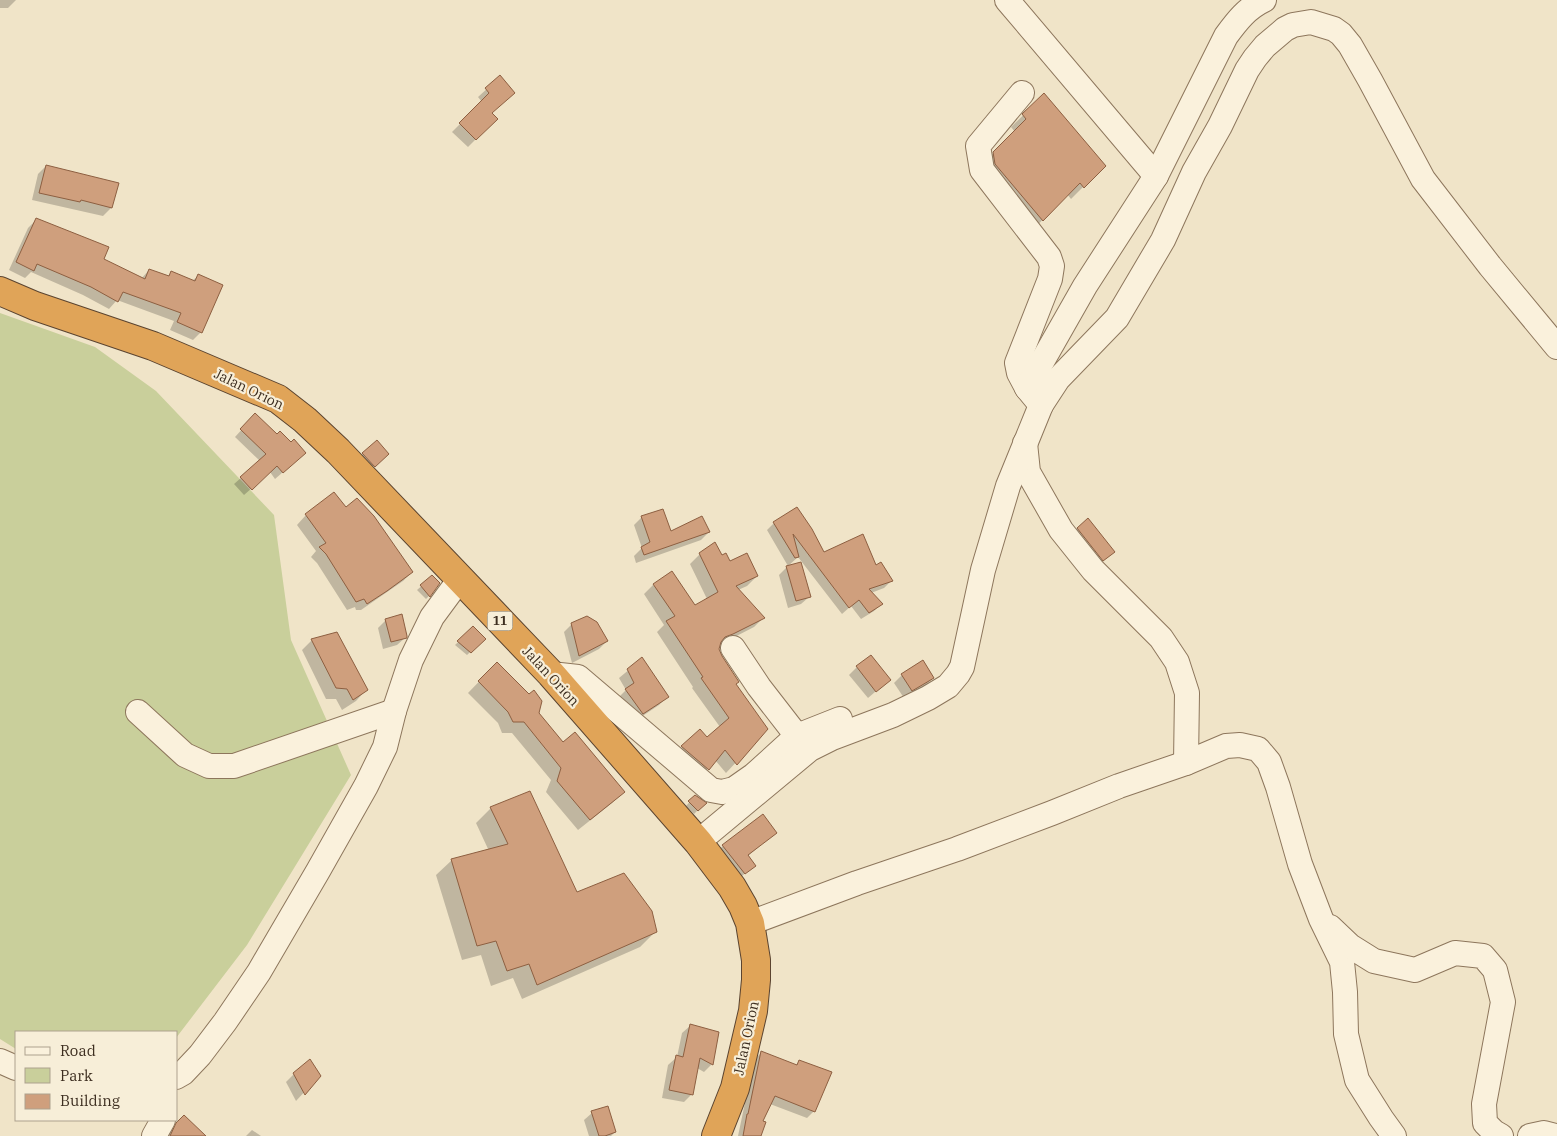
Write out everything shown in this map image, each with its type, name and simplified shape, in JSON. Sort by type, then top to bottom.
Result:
[{"type":"highway","name":"Jalan Orion","points":[[0,292],[35,306],[153,346],[278,399],[305,420],[338,451],[551,674],[698,842],[743,906],[750,923],[756,960],[754,1011],[735,1088],[716,1136]]},
{"type":"street","points":[[1007,0],[1156,176]]},
{"type":"street","points":[[698,842],[810,749],[832,738],[893,715],[928,698],[948,686],[958,674],[962,667],[984,570],[1008,486],[1025,441],[1034,397],[1086,286],[1156,176],[1226,36],[1239,18],[1254,5],[1264,0]]},
{"type":"street","points":[[1034,397],[1058,379],[1117,318],[1163,240],[1194,172],[1255,58],[1265,46],[1285,29],[1293,25],[1311,22],[1341,34],[1350,45],[1423,179],[1490,266],[1557,347]]},
{"type":"street","points":[[1022,93],[978,146],[982,170],[1049,258],[1052,266],[1050,279],[1017,363],[1019,373],[1034,397]]},
{"type":"street","points":[[1025,441],[1028,472],[1061,530],[1093,570],[1161,638],[1178,662],[1187,693],[1186,763]]},
{"type":"street","points":[[178,1076],[200,1055],[260,972],[361,795],[384,747],[394,711],[412,660],[432,617],[460,579]]},
{"type":"street","points":[[733,648],[797,736]]},
{"type":"street","points":[[551,674],[578,677],[711,790],[722,792],[734,788],[754,775],[797,736],[867,711],[878,711],[893,715]]},
{"type":"street","points":[[138,712],[185,755],[209,766],[234,766],[394,711]]},
{"type":"street","points":[[750,923],[857,883],[957,849],[1119,786],[1186,763],[1226,746],[1240,745],[1258,749],[1269,762],[1300,864],[1321,920],[1342,962],[1346,1034],[1357,1080],[1394,1136]]},
{"type":"street","points":[[1321,920],[1350,946],[1374,962],[1415,970],[1455,954],[1483,956],[1495,970],[1503,1002],[1484,1104],[1484,1113],[1485,1123],[1501,1136]]},
{"type":"street","points":[[178,1093],[200,1055]]},
{"type":"street","points":[[0,1061],[15,1068]]},
{"type":"street","points":[[154,1136],[162,1121]]},
{"type":"street","points":[[1530,1136],[1544,1133],[1554,1136]]},
{"type":"green space","points":[[0,313],[95,347],[156,391],[274,515],[291,640],[351,775],[247,945],[178,1035],[178,1031],[15,1031],[15,1048],[0,1039]]},
{"type":"building","points":[[500,75],[515,93],[492,113],[498,119],[476,140],[459,123],[489,93],[485,88]]},
{"type":"building","points":[[1044,93],[1106,166],[1084,188],[1080,183],[1043,221],[995,164],[993,152],[1026,119],[1022,114]]},
{"type":"building","points":[[46,165],[119,183],[112,208],[81,200],[80,202],[39,193]]},
{"type":"building","points":[[36,218],[109,247],[104,259],[145,279],[149,269],[169,276],[171,271],[195,281],[198,274],[223,285],[202,333],[177,322],[181,313],[123,292],[118,302],[91,287],[37,264],[34,271],[16,262]]},
{"type":"building","points":[[255,413],[277,434],[280,431],[291,442],[294,439],[306,453],[283,473],[277,466],[252,490],[240,477],[266,454],[240,429]]},
{"type":"building","points":[[377,440],[389,454],[375,467],[362,453]]},
{"type":"building","points":[[334,492],[346,507],[357,498],[374,516],[413,572],[367,604],[364,599],[356,602],[326,554],[319,547],[326,543],[305,514]]},
{"type":"building","points":[[797,507],[812,529],[824,552],[863,534],[876,565],[881,562],[893,581],[869,589],[883,604],[869,613],[859,600],[849,608],[793,534],[799,557],[795,558],[773,522]]},
{"type":"building","points":[[663,509],[671,531],[702,516],[710,532],[644,555],[641,547],[650,542],[641,516]]},
{"type":"building","points":[[1088,518],[1115,552],[1103,561],[1077,528]]},
{"type":"building","points":[[715,542],[722,555],[726,553],[730,561],[747,553],[758,576],[736,586],[765,618],[725,637],[719,649],[739,682],[736,684],[768,729],[737,765],[725,750],[709,770],[681,746],[700,729],[707,737],[729,718],[701,678],[703,677],[666,621],[675,616],[653,584],[672,571],[695,605],[718,592],[699,553]]},
{"type":"building","points":[[801,562],[811,597],[796,601],[786,566]]},
{"type":"building","points":[[432,575],[440,583],[430,597],[420,585]]},
{"type":"building","points":[[402,614],[407,638],[391,642],[385,619]]},
{"type":"building","points":[[587,616],[597,622],[608,641],[579,656],[571,623]]},
{"type":"building","points":[[473,626],[486,639],[471,653],[457,641]]},
{"type":"building","points":[[337,632],[368,690],[353,700],[347,689],[336,688],[311,639]]},
{"type":"building","points":[[871,655],[891,680],[876,692],[856,666]]},
{"type":"building","points":[[642,657],[669,697],[643,714],[625,689],[634,683],[627,669]]},
{"type":"building","points":[[923,660],[934,678],[912,691],[901,674]]},
{"type":"building","points":[[497,662],[529,694],[534,690],[542,701],[539,713],[563,742],[575,732],[625,792],[590,820],[557,781],[561,768],[524,722],[513,722],[508,712],[478,681]]},
{"type":"building","points":[[530,791],[577,892],[624,873],[652,911],[657,932],[537,985],[529,964],[507,971],[496,941],[477,946],[451,859],[508,844],[490,807]]},
{"type":"building","points":[[695,795],[707,803],[698,811],[688,801]]},
{"type":"building","points":[[763,814],[777,833],[748,855],[756,866],[745,874],[722,845]]},
{"type":"building","points":[[690,1024],[719,1032],[713,1065],[700,1058],[693,1095],[669,1090],[676,1055],[683,1057]]},
{"type":"building","points":[[761,1051],[797,1065],[799,1060],[832,1072],[815,1112],[775,1096],[763,1121],[766,1122],[761,1136],[743,1136],[747,1114]]},
{"type":"building","points":[[310,1059],[321,1076],[305,1095],[293,1073]]},
{"type":"building","points":[[608,1106],[616,1132],[599,1136],[591,1111]]},
{"type":"building","points":[[184,1115],[206,1136],[170,1136],[176,1123]]}]
